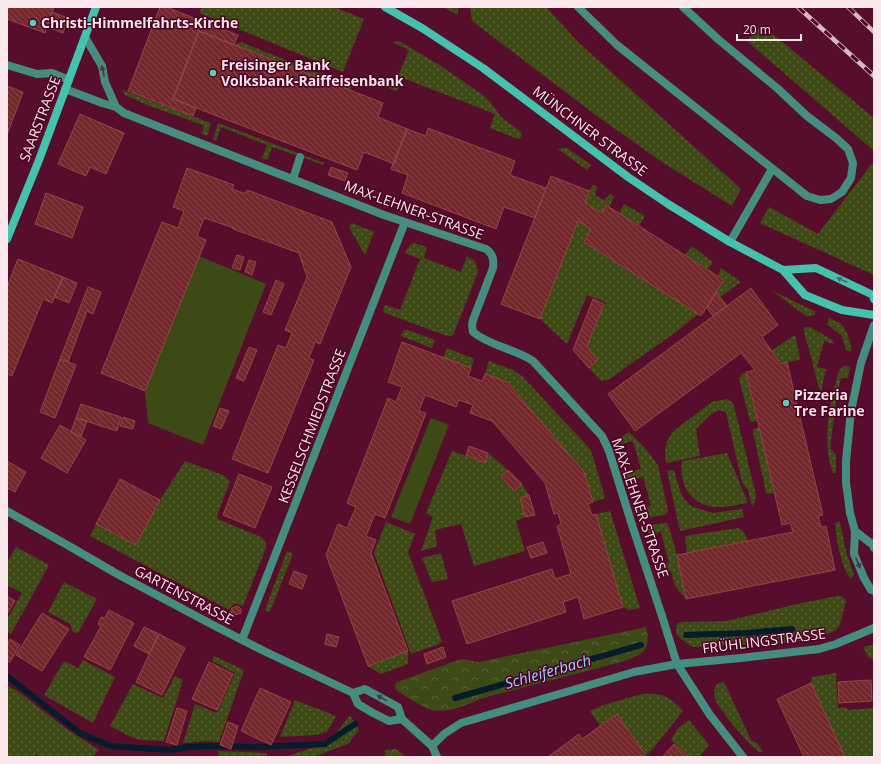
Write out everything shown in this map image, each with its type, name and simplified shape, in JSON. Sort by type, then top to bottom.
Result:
[{"type":"main road","name":"SAARSTRASSE","points":[[7,239],[39,160],[96,7]]},
{"type":"main road","name":"MÜNCHNER STRASSE","points":[[385,7],[422,28],[483,68],[628,177],[668,204],[730,242],[783,270],[805,295],[842,310],[874,315]]},
{"type":"main road","points":[[783,270],[816,268],[873,295],[874,299]]},
{"type":"street","points":[[578,7],[617,45],[807,196],[820,200],[831,199],[842,192],[851,178],[853,163],[848,149],[807,116],[777,88],[719,40],[683,7]]},
{"type":"street","points":[[85,37],[102,66],[105,82],[116,107]]},
{"type":"street","points":[[7,64],[37,74],[52,73],[69,80]]},
{"type":"street","name":"MAX-LEHNER-STRASSE","points":[[65,89],[116,107],[124,113],[405,222],[486,249],[490,252],[493,256],[493,268],[473,320],[473,332],[482,338],[533,361],[602,436],[609,451],[677,664]]},
{"type":"street","points":[[293,179],[300,157]]},
{"type":"street","points":[[730,242],[772,168]]},
{"type":"street","name":"KESSELSCHMIEDSTRASSE","points":[[242,640],[405,222]]},
{"type":"street","points":[[874,326],[857,381],[851,411],[847,450],[846,483],[850,513],[855,532],[854,554],[864,578],[871,590],[874,592]]},
{"type":"street","name":"GARTENSTRASSE","points":[[7,511],[119,575],[213,625],[279,659],[352,693],[358,704],[373,713],[389,721],[402,719]]},
{"type":"street","points":[[855,532],[873,545],[874,548]]},
{"type":"street","name":"FRÜHLINGSTRASSE","points":[[432,746],[444,734],[461,723],[634,672],[677,664],[819,649],[836,644],[874,628]]},
{"type":"street","points":[[677,664],[710,715],[743,757]]},
{"type":"street","name":"GARTENSTRASSE","points":[[352,693],[365,689],[398,707],[402,719],[432,746],[437,757]]},
{"type":"green space","points":[[202,7],[334,7],[364,19],[343,72],[199,13]]},
{"type":"green space","points":[[443,7],[458,7],[458,15]]},
{"type":"green space","points":[[470,7],[546,7],[578,42],[741,189],[732,206],[662,162],[597,116],[472,21]]},
{"type":"green space","points":[[762,25],[874,118],[874,151],[747,41]]},
{"type":"green space","points":[[395,41],[399,41],[441,66],[483,95],[501,117],[520,131],[522,134],[520,139],[490,128],[495,114],[403,78],[397,91],[383,86],[380,82],[382,81],[394,86],[409,50],[394,43]]},
{"type":"green space","points":[[241,42],[351,86],[351,90],[234,45]]},
{"type":"green space","points":[[122,90],[211,123],[207,136],[202,134],[203,125],[147,105],[125,95]]},
{"type":"green space","points":[[218,123],[324,163],[324,165],[272,147],[267,160],[262,158],[267,145],[221,127],[216,141],[213,139]]},
{"type":"green space","points":[[567,148],[591,165],[587,170],[558,149]]},
{"type":"green space","points":[[874,161],[874,275],[760,223],[769,207],[818,234]]},
{"type":"green space","points":[[593,185],[597,187],[595,195],[604,200],[610,194],[614,197],[609,207],[606,205],[602,213],[585,203],[589,191]]},
{"type":"green space","points":[[624,204],[645,216],[639,226],[619,213]]},
{"type":"green space","points":[[578,221],[591,229],[584,242],[698,314],[676,332],[608,380],[601,381],[589,368],[598,360],[587,347],[604,304],[607,303],[587,295],[567,344],[540,319]]},
{"type":"green space","points":[[352,223],[374,232],[365,255],[350,229],[350,225]]},
{"type":"green space","points":[[414,243],[427,247],[424,258],[461,272],[467,256],[475,261],[478,272],[452,336],[447,336],[383,311],[385,305],[400,310],[420,259],[405,253],[408,247]]},
{"type":"green space","points":[[692,246],[713,262],[708,269],[685,255]]},
{"type":"green space","points":[[199,256],[266,284],[203,445],[148,423],[145,391]]},
{"type":"green space","points":[[721,268],[741,282],[720,297],[716,292],[724,280],[718,275]]},
{"type":"green space","points":[[771,290],[816,312],[812,316],[806,316]]},
{"type":"green space","points":[[829,318],[841,324],[848,337],[852,352],[846,350],[842,336],[827,324]]},
{"type":"green space","points":[[810,327],[831,339],[834,344],[824,341],[817,367],[826,369],[821,393],[805,338],[804,328]]},
{"type":"green space","points":[[404,330],[408,330],[435,340],[432,348],[401,336]]},
{"type":"green space","points":[[795,336],[796,339],[800,359],[781,364],[772,352]]},
{"type":"green space","points":[[447,348],[474,359],[471,368],[443,358]]},
{"type":"green space","points":[[489,361],[513,370],[522,376],[591,450],[605,498],[593,502],[583,472],[507,382],[485,374]]},
{"type":"green space","points":[[844,366],[850,367],[848,378],[841,378],[836,402],[830,448],[836,455],[836,473],[833,473],[829,461],[827,435],[828,422],[839,371]]},
{"type":"green space","points":[[746,372],[757,421],[753,422],[750,421],[739,379],[741,375]]},
{"type":"green space","points":[[727,399],[733,403],[756,495],[755,502],[752,506],[748,490],[742,482],[726,412],[719,410],[711,414],[696,429],[700,456],[666,463],[666,444],[676,429],[712,402]]},
{"type":"green space","points":[[431,418],[449,425],[410,524],[391,517]]},
{"type":"green space","points":[[759,427],[774,493],[769,494],[766,493],[753,432],[753,429]]},
{"type":"green space","points":[[629,432],[644,447],[658,465],[668,511],[664,515],[642,519],[636,510],[651,506],[643,477],[628,481],[626,474],[641,469],[633,441],[617,445],[616,441]]},
{"type":"green space","points":[[452,451],[484,462],[488,453],[508,470],[501,477],[514,491],[522,484],[529,495],[520,498],[525,517],[516,521],[525,551],[474,566],[461,524],[435,530],[437,546],[421,551],[433,517],[426,513]]},
{"type":"green space","points":[[727,453],[748,503],[727,507],[713,507],[699,502],[689,493],[683,481],[682,461]]},
{"type":"green space","points":[[185,461],[223,475],[230,481],[217,516],[218,519],[261,537],[266,542],[266,548],[243,606],[233,604],[229,610],[90,536],[96,524],[160,500]]},
{"type":"green space","points":[[674,470],[680,491],[684,499],[691,506],[713,513],[742,509],[744,517],[680,531],[667,471]]},
{"type":"green space","points":[[610,511],[640,608],[629,610],[623,607],[596,514]]},
{"type":"green space","points":[[839,521],[847,555],[854,574],[852,578],[849,577],[843,565],[839,552],[835,524]]},
{"type":"green space","points":[[386,522],[415,534],[408,552],[442,641],[439,644],[411,654],[374,553]]},
{"type":"green space","points":[[667,523],[669,527],[677,555],[686,599],[675,586],[671,571],[659,574],[657,566],[669,563],[661,532],[649,535],[646,526]]},
{"type":"green space","points":[[738,528],[742,530],[747,541],[687,553],[685,536]]},
{"type":"green space","points":[[16,547],[49,565],[11,634],[7,631],[7,619],[22,593],[7,585],[7,562]]},
{"type":"green space","points":[[287,551],[293,554],[269,612],[266,611],[266,607]]},
{"type":"green space","points":[[441,553],[448,579],[432,582],[422,558]]},
{"type":"green space","points":[[64,582],[97,599],[78,633],[73,632],[70,624],[48,612]]},
{"type":"green space","points":[[837,596],[843,597],[846,602],[840,625],[835,631],[805,641],[693,647],[681,639],[676,633],[677,624],[681,622],[727,621]]},
{"type":"green space","points":[[646,627],[646,647],[634,657],[621,662],[483,698],[455,709],[440,711],[426,708],[396,690],[395,687],[396,683],[400,681],[461,659],[479,662]]},
{"type":"green space","points":[[874,645],[874,659],[869,658],[863,647]]},
{"type":"green space","points":[[408,651],[408,664],[381,674],[368,666]]},
{"type":"green space","points":[[214,656],[244,670],[219,742],[205,741],[183,743],[195,704],[217,713],[235,673],[212,661]]},
{"type":"green space","points":[[83,660],[115,677],[93,723],[44,695],[64,661],[78,668]]},
{"type":"green space","points":[[836,673],[838,708],[845,707],[848,710],[873,708],[874,757],[845,757],[811,683],[812,677]]},
{"type":"green space","points":[[175,676],[183,680],[164,741],[140,740],[110,726],[133,684],[163,698]]},
{"type":"green space","points":[[724,682],[751,740],[758,744],[763,752],[758,751],[747,741],[717,703],[714,697],[715,689],[717,684]]},
{"type":"green space","points":[[7,686],[16,690],[68,730],[99,750],[93,757],[40,757],[36,754],[34,757],[7,757]]},
{"type":"green space","points":[[642,694],[665,696],[683,711],[651,751],[644,757],[641,757],[645,754],[617,714],[600,726],[590,711],[604,705]]},
{"type":"green space","points":[[295,700],[336,716],[327,732],[315,735],[280,737]]},
{"type":"green space","points":[[350,715],[359,730],[348,744],[312,757],[284,757],[312,748],[334,736]]},
{"type":"green space","points":[[689,720],[709,745],[699,757],[689,757],[671,740],[678,728]]},
{"type":"green space","points":[[396,749],[406,757],[385,757],[385,750]]},
{"type":"green space","points":[[218,751],[266,753],[268,757],[219,757]]},
{"type":"building","name":"Christi-Himmelfahrts-Kirche","points":[[7,7],[54,7],[45,33],[7,19]]},
{"type":"building","points":[[160,7],[166,7],[238,35],[234,45],[199,31],[173,99],[196,108],[193,116],[128,91]]},
{"type":"building","points":[[52,12],[68,18],[63,33],[47,27]]},
{"type":"building","points":[[199,31],[383,103],[378,117],[407,129],[394,164],[364,152],[357,170],[173,99]]},
{"type":"building","points":[[7,86],[23,92],[7,135]]},
{"type":"building","points":[[80,114],[124,133],[106,174],[90,167],[86,176],[58,164]]},
{"type":"building","points":[[428,128],[515,161],[510,175],[546,188],[535,218],[504,207],[496,229],[402,193],[408,175],[391,169],[407,129],[426,136]]},
{"type":"building","points":[[331,167],[348,173],[345,181],[328,175]]},
{"type":"building","points":[[187,168],[234,185],[232,189],[243,193],[246,193],[247,190],[332,222],[351,267],[320,344],[315,342],[309,358],[314,360],[268,473],[232,459],[278,345],[286,348],[292,333],[285,330],[307,277],[299,253],[204,218],[197,236],[206,240],[145,391],[101,373],[162,222],[178,228],[184,211],[173,207]]},
{"type":"building","points":[[551,176],[589,191],[585,203],[602,213],[606,205],[724,280],[701,316],[584,242],[591,229],[578,221],[540,319],[501,304]]},
{"type":"building","points":[[46,193],[83,207],[72,238],[35,224]]},
{"type":"building","points":[[237,255],[244,257],[240,270],[232,268]]},
{"type":"building","points":[[18,259],[63,277],[52,303],[43,299],[12,376],[7,374],[7,287]]},
{"type":"building","points":[[249,260],[256,262],[252,275],[245,272]]},
{"type":"building","points":[[63,277],[77,283],[69,303],[54,297]]},
{"type":"building","points":[[276,280],[284,284],[271,315],[263,312]]},
{"type":"building","points":[[88,287],[101,292],[93,314],[87,311],[68,362],[60,359]]},
{"type":"building","points":[[751,288],[778,325],[762,337],[781,364],[787,362],[823,515],[818,516],[821,527],[826,526],[835,570],[686,599],[677,555],[793,532],[790,523],[782,525],[746,372],[755,370],[741,353],[635,431],[608,394]]},
{"type":"building","points":[[716,292],[727,306],[713,316],[707,308]]},
{"type":"building","points":[[593,299],[604,304],[587,347],[598,360],[589,368],[573,350]]},
{"type":"building","points":[[402,342],[471,368],[468,376],[482,381],[485,374],[507,382],[584,472],[593,502],[588,504],[592,515],[596,514],[623,607],[584,619],[578,597],[563,602],[566,612],[467,644],[452,601],[552,569],[555,579],[571,574],[557,526],[561,524],[558,513],[554,514],[545,483],[492,421],[470,413],[473,405],[459,400],[456,407],[425,395],[419,411],[426,413],[385,518],[375,514],[366,536],[376,540],[371,553],[408,651],[368,666],[326,555],[338,524],[347,528],[356,507],[347,503],[388,398],[396,402],[402,387],[388,382]]},
{"type":"building","points":[[249,347],[257,350],[244,381],[236,378]]},
{"type":"building","points":[[60,359],[76,365],[55,418],[40,412]]},
{"type":"building","points":[[81,404],[121,417],[117,431],[76,418]]},
{"type":"building","points":[[220,408],[229,411],[221,429],[213,426]]},
{"type":"building","points":[[123,417],[135,421],[133,429],[120,426]]},
{"type":"building","points":[[76,418],[87,421],[81,437],[71,432]]},
{"type":"building","points":[[60,425],[86,440],[67,473],[41,458]]},
{"type":"building","points":[[469,446],[488,453],[485,463],[466,455]]},
{"type":"building","points":[[7,461],[26,472],[15,492],[7,488]]},
{"type":"building","points":[[508,470],[522,484],[514,491],[501,476]]},
{"type":"building","points":[[239,474],[272,487],[255,528],[223,515]]},
{"type":"building","points":[[120,479],[160,500],[136,545],[96,524]]},
{"type":"building","points":[[529,495],[535,515],[525,517],[520,498]]},
{"type":"building","points":[[543,542],[547,553],[531,558],[527,547]]},
{"type":"building","points":[[294,571],[307,576],[302,589],[289,584]]},
{"type":"building","points":[[7,596],[15,601],[7,614]]},
{"type":"building","points":[[238,606],[241,609],[241,613],[235,615],[231,612],[232,608]]},
{"type":"building","points":[[109,610],[134,623],[110,670],[84,657],[101,626],[98,624],[101,617],[105,618]]},
{"type":"building","points":[[42,613],[69,629],[42,671],[16,655]]},
{"type":"building","points":[[144,627],[159,634],[149,654],[134,646]]},
{"type":"building","points":[[159,634],[185,648],[162,695],[136,682]]},
{"type":"building","points":[[327,634],[339,637],[336,647],[325,644]]},
{"type":"building","points":[[10,639],[20,645],[10,662],[7,661],[7,645]]},
{"type":"building","points":[[443,647],[446,657],[427,664],[424,654]]},
{"type":"building","points":[[209,662],[233,674],[217,710],[192,699]]},
{"type":"building","points":[[871,680],[872,701],[839,703],[838,682]]},
{"type":"building","points":[[811,683],[845,757],[804,757],[777,699]]},
{"type":"building","points":[[260,688],[291,702],[271,745],[241,731]]},
{"type":"building","points":[[177,708],[187,711],[177,745],[166,742]]},
{"type":"building","points":[[617,714],[645,754],[641,757],[548,757],[579,734],[582,739]]},
{"type":"building","points":[[228,722],[238,726],[231,749],[220,745]]},
{"type":"building","points":[[674,744],[689,757],[662,757]]},
{"type":"waterway","name":"Schleiferbach","points":[[686,635],[746,633],[792,629]]},
{"type":"waterway","name":"Schleiferbach","points":[[455,698],[641,645]]},
{"type":"waterway","name":"Schleiferbach","points":[[7,676],[80,733],[110,746],[170,750],[210,746],[259,747],[325,744],[355,724]]},
{"type":"railway","points":[[798,7],[874,76]]},
{"type":"railway","points":[[848,7],[874,32]]},
{"type":"place","name":"Christi-Himmelfahrts-Kirche","points":[[33,23]]},
{"type":"place","name":"Freisinger Bank Volksbank-Raiffeisenbank","points":[[213,73]]},
{"type":"place","name":"Pizzeria Tre Farine","points":[[786,403]]}]
